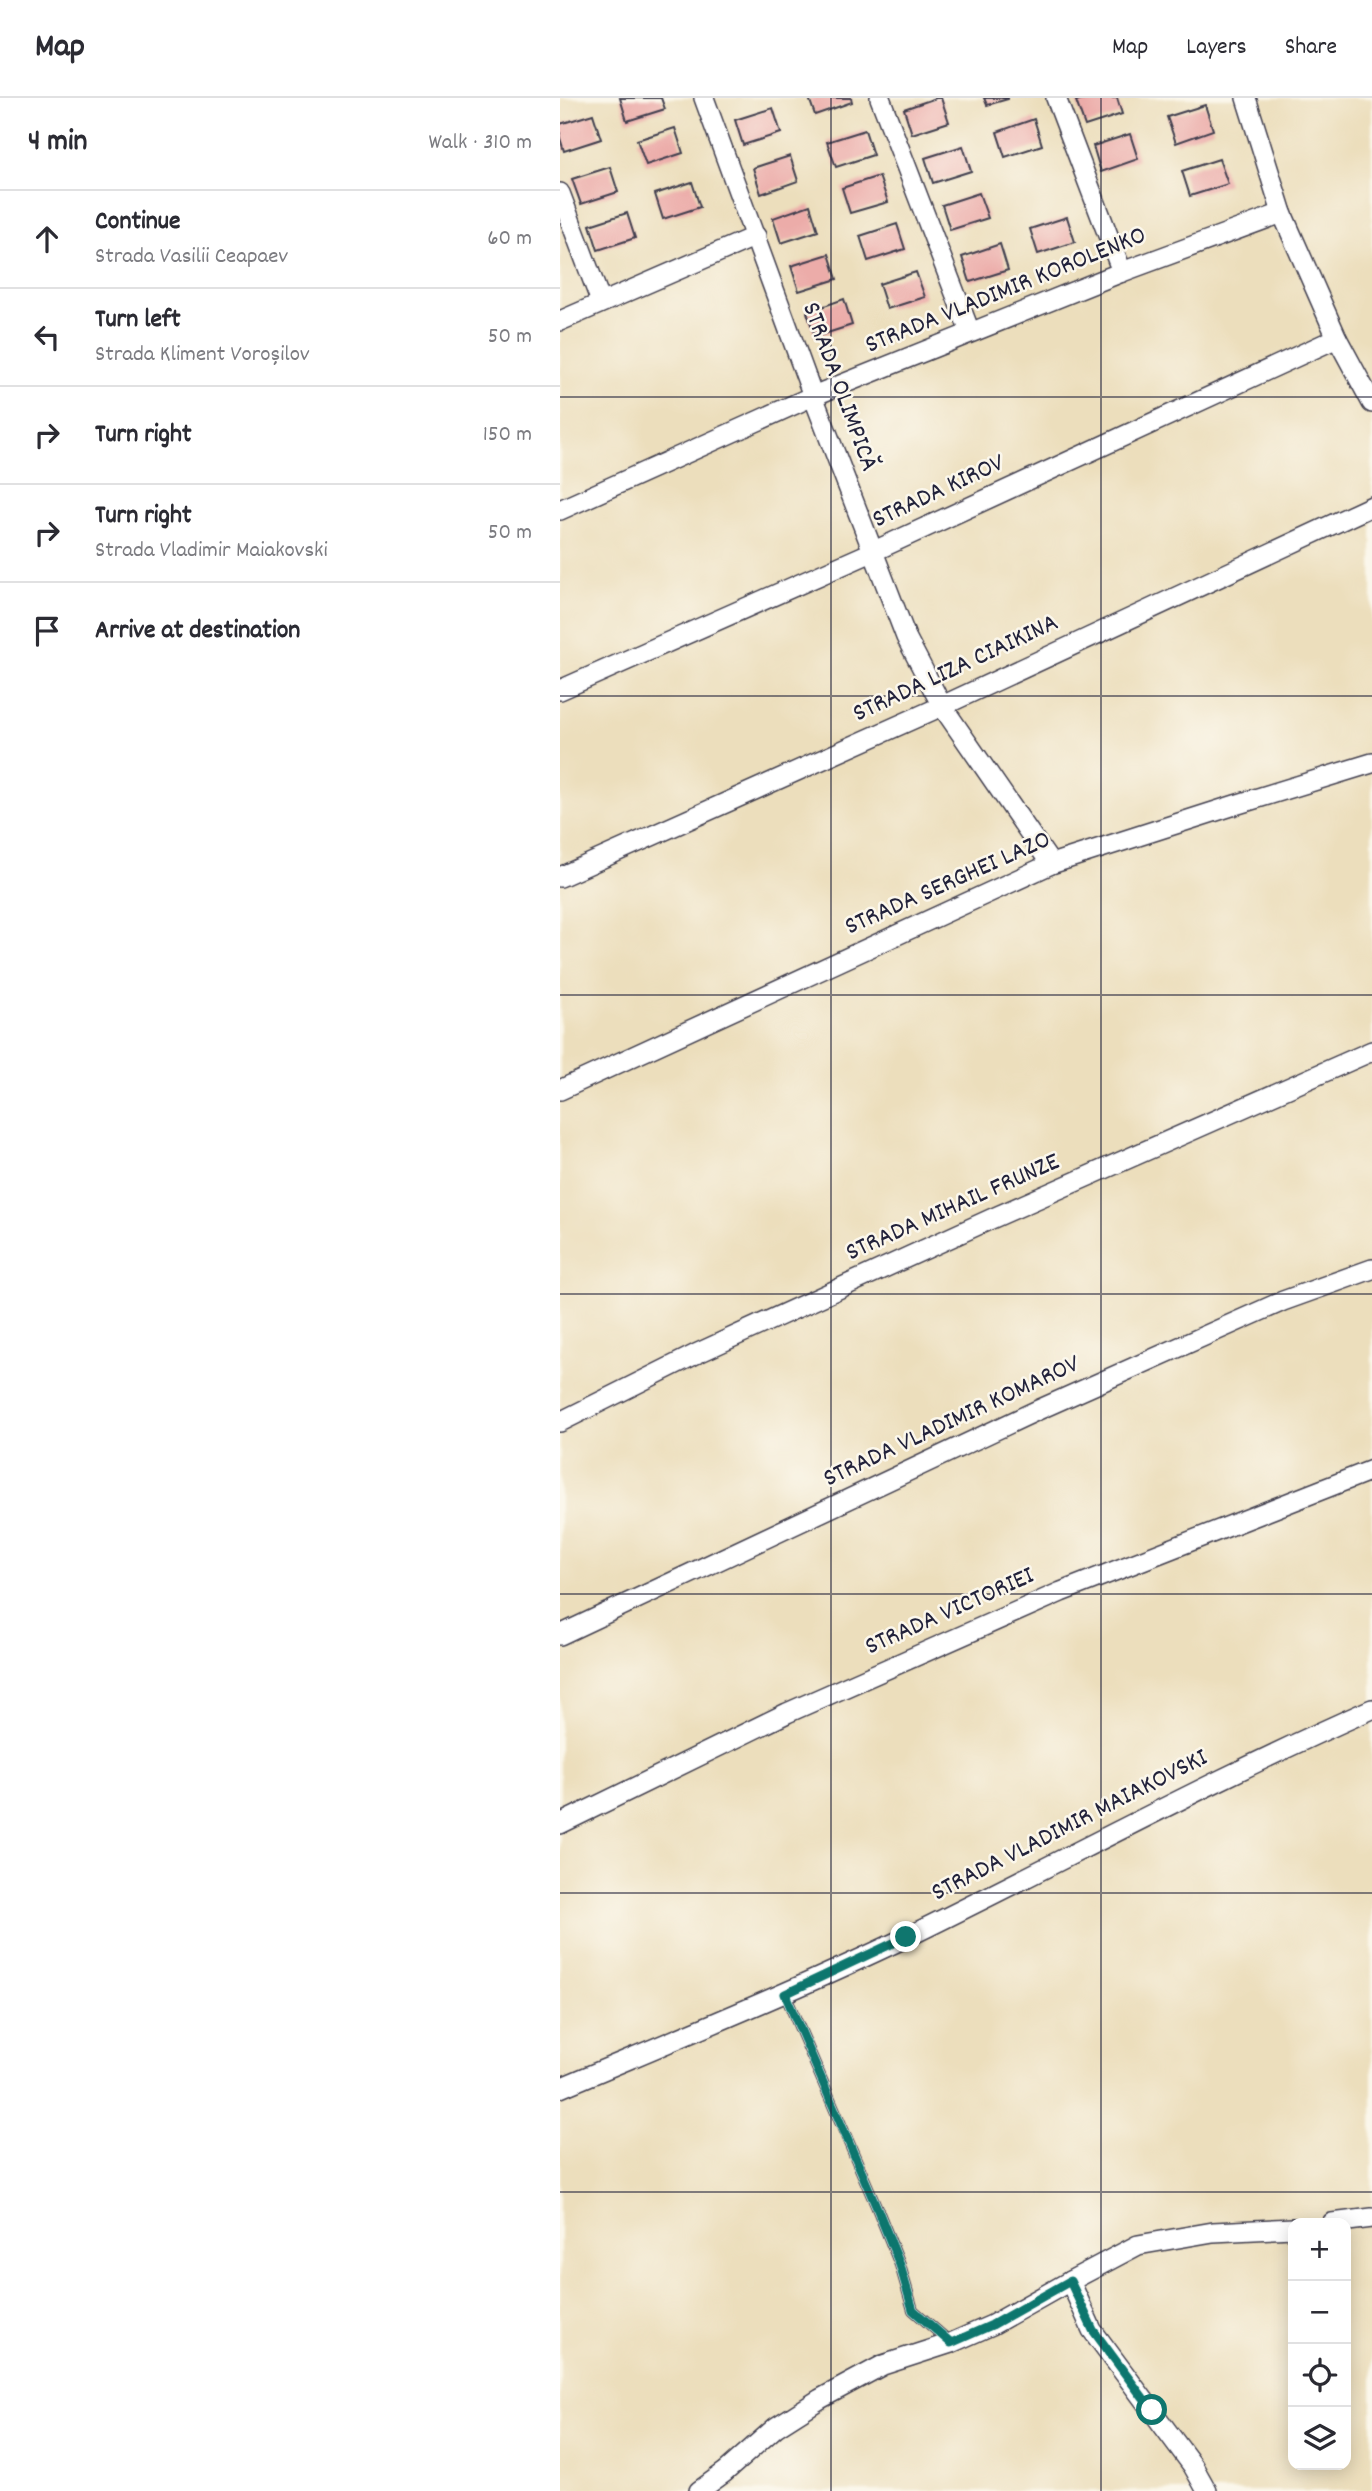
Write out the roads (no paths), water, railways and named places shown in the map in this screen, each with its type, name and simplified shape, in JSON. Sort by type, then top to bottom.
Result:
[{"type":"street","name":"STRADA OLIMPICĂ","points":[[704,98],[813,396],[906,637],[942,706],[1051,864]]},
{"type":"street","points":[[880,98],[970,332]]},
{"type":"street","points":[[1056,98],[1122,272]]},
{"type":"street","points":[[1246,98],[1282,213],[1337,338],[1372,403]]},
{"type":"street","points":[[560,193],[601,302]]},
{"type":"street","name":"STRADA VLADIMIR KOROLENKO","points":[[560,510],[813,396],[1122,272],[1282,213]]},
{"type":"street","points":[[560,321],[756,236]]},
{"type":"street","name":"STRADA KIROV","points":[[560,690],[872,552],[1337,338]]},
{"type":"street","name":"STRADA LIZA CIAIKINA","points":[[560,877],[942,706],[1372,506]]},
{"type":"street","name":"STRADA SERGHEI LAZO","points":[[560,1090],[1051,864],[1372,763]]},
{"type":"street","name":"STRADA MIHAIL FRUNZE","points":[[560,1422],[696,1354],[929,1247],[1372,1051]]},
{"type":"street","name":"STRADA VLADIMIR KOMAROV","points":[[560,1635],[1038,1410],[1283,1301],[1372,1269]]},
{"type":"street","name":"STRADA VICTORIEI","points":[[560,1824],[787,1713],[1061,1592],[1372,1470]]},
{"type":"street","name":"STRADA VLADIMIR MAIAKOVSKI","points":[[560,2088],[785,1994],[1299,1742],[1372,1709]]},
{"type":"street","points":[[1351,2221],[1372,2218]]},
{"type":"street","points":[[699,2491],[776,2427],[820,2399],[883,2365],[951,2343],[992,2325],[1138,2245],[1213,2232],[1288,2228]]},
{"type":"street","points":[[1070,2281],[1093,2330],[1193,2466],[1207,2491]]},
{"type":"lane","points":[[785,1994],[882,2219],[900,2265],[913,2310],[951,2343]]}]
